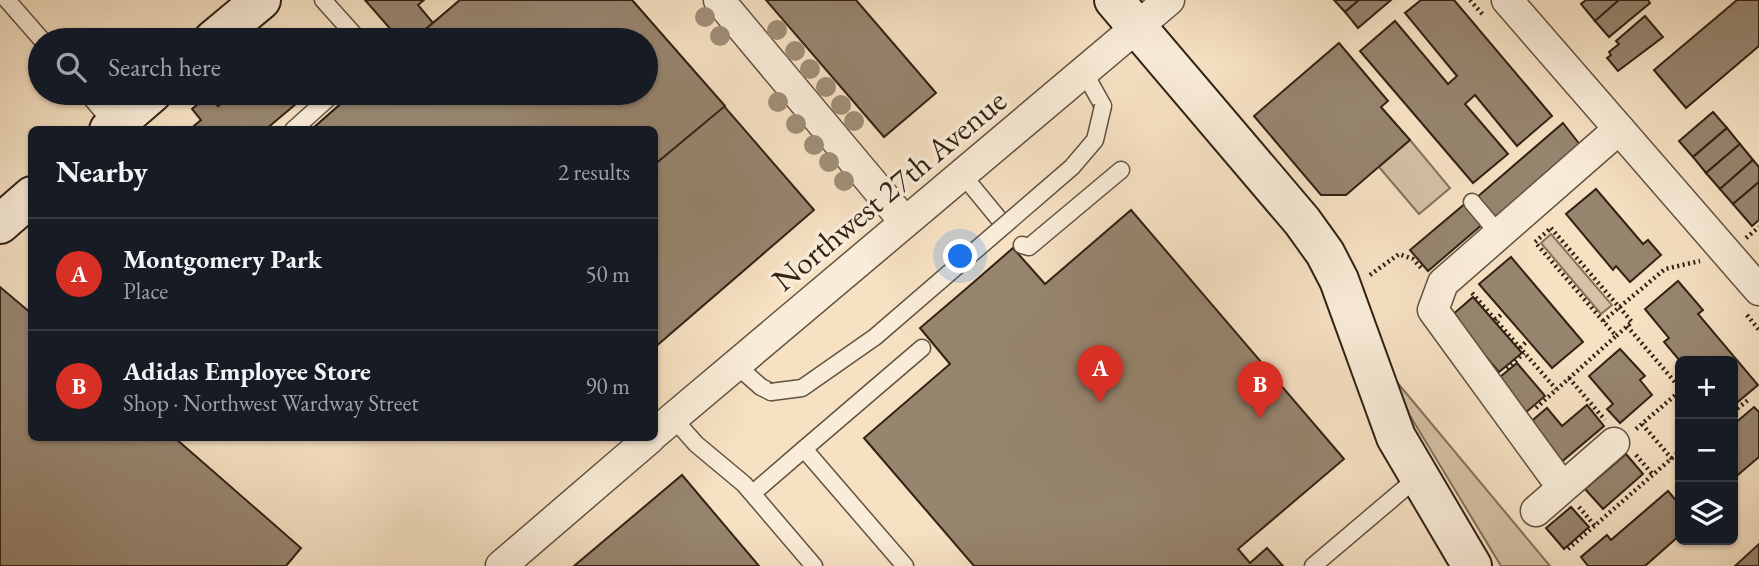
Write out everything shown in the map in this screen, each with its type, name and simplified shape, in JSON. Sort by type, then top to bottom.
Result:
[{"type":"main road","points":[[227,28],[261,0]]},
{"type":"main road","points":[[1125,14],[1302,221],[1325,253],[1344,294],[1385,415],[1418,477],[1472,566]]},
{"type":"main road","points":[[112,126],[138,105]]},
{"type":"main road","points":[[0,224],[28,200]]},
{"type":"street","points":[[719,0],[905,222]]},
{"type":"street","name":"Northwest 27th Avenue","points":[[659,430],[1084,72],[1125,14],[1169,0]]},
{"type":"street","points":[[1507,0],[1619,129],[1752,267]]},
{"type":"street","points":[[1562,488],[1433,310],[1448,278],[1619,129]]},
{"type":"street","name":"Northwest 27th Avenue","points":[[501,566],[646,441]]},
{"type":"street","points":[[1536,510],[1614,443]]},
{"type":"lane","points":[[7,0],[31,28]]},
{"type":"lane","points":[[323,0],[348,28]]},
{"type":"lane","points":[[736,365],[761,387],[771,392],[802,388],[875,337],[1072,167],[1095,140],[1103,106],[1084,72]]},
{"type":"lane","points":[[95,105],[110,126]]},
{"type":"lane","points":[[297,126],[321,105]]},
{"type":"lane","points":[[1021,245],[1029,247],[1121,170]]},
{"type":"lane","points":[[962,174],[999,219]]},
{"type":"lane","points":[[1472,202],[1499,234]]},
{"type":"lane","points":[[753,493],[922,348]]},
{"type":"lane","points":[[659,430],[696,444],[753,493],[814,566]]},
{"type":"lane","points":[[804,449],[905,566]]},
{"type":"lane","points":[[1313,566],[1418,477]]},
{"type":"path","points":[[1752,267],[1759,227]]},
{"type":"path","points":[[1518,424],[1632,322],[1551,228],[1535,242],[1616,336]]},
{"type":"path","points":[[1344,294],[1399,254],[1413,260],[1426,274],[1448,278],[1495,320],[1556,389]]},
{"type":"path","points":[[1603,321],[1665,269]]},
{"type":"path","points":[[1495,320],[1504,312]]},
{"type":"path","points":[[1628,326],[1675,383]]},
{"type":"path","points":[[1520,348],[1528,340]]},
{"type":"path","points":[[1614,443],[1642,424],[1675,394]]},
{"type":"path","points":[[1738,408],[1748,400]]},
{"type":"path","points":[[1642,424],[1672,458]]},
{"type":"path","points":[[1569,549],[1675,455]]},
{"type":"shaded area","points":[[1410,140],[1450,188],[1419,214],[1379,167]]},
{"type":"shaded area","points":[[1551,234],[1612,305],[1601,314],[1541,243]]},
{"type":"shaded area","points":[[1396,381],[1550,566],[1501,566],[1409,414]]},
{"type":"building","points":[[365,0],[424,0],[418,5],[433,23],[427,28],[390,28]]},
{"type":"building","points":[[460,0],[632,0],[656,28],[427,28]]},
{"type":"building","points":[[460,0],[632,0],[657,28],[427,28]]},
{"type":"building","points":[[766,0],[856,0],[936,93],[884,137]]},
{"type":"building","points":[[1334,0],[1359,0],[1345,12]]},
{"type":"building","points":[[1359,0],[1391,0],[1358,28],[1345,12]]},
{"type":"building","points":[[1421,0],[1454,0],[1552,116],[1517,146],[1475,95],[1465,104],[1508,154],[1473,183],[1360,51],[1395,21],[1448,84],[1457,76],[1405,13]]},
{"type":"building","points":[[1586,0],[1619,0],[1595,21],[1581,4]]},
{"type":"building","points":[[1619,0],[1648,0],[1650,3],[1609,37],[1595,21]]},
{"type":"building","points":[[1737,0],[1759,0],[1759,46],[1686,108],[1654,70]]},
{"type":"building","points":[[1645,16],[1663,37],[1618,71],[1607,58],[1611,55],[1609,52],[1619,44],[1616,41]]},
{"type":"building","points":[[658,30],[814,210],[658,345],[658,126],[316,126],[339,105],[658,105]]},
{"type":"building","points":[[658,30],[725,106],[658,162],[658,126],[316,126],[339,105],[658,105]]},
{"type":"building","points":[[1339,43],[1388,101],[1381,107],[1410,140],[1346,195],[1321,195],[1254,116]]},
{"type":"building","points":[[197,105],[295,105],[270,126],[194,126],[201,120],[192,109]]},
{"type":"building","points":[[1713,112],[1727,128],[1693,157],[1679,141]]},
{"type":"building","points":[[1563,123],[1581,146],[1494,220],[1476,198]]},
{"type":"building","points":[[1727,128],[1740,144],[1706,173],[1693,157]]},
{"type":"building","points":[[1740,144],[1753,160],[1720,189],[1706,173]]},
{"type":"building","points":[[1753,160],[1759,167],[1759,182],[1733,204],[1720,189]]},
{"type":"building","points":[[1759,182],[1759,220],[1752,226],[1733,204]]},
{"type":"building","points":[[1596,189],[1643,244],[1648,240],[1661,255],[1630,282],[1616,266],[1613,270],[1566,214]]},
{"type":"building","points":[[1467,202],[1484,223],[1428,271],[1410,250]]},
{"type":"building","points":[[1131,210],[1344,459],[1238,549],[1250,563],[1267,548],[1283,566],[974,566],[864,438],[950,364],[920,328],[1013,248],[1045,284]]},
{"type":"building","points":[[1511,257],[1583,342],[1552,368],[1479,284]]},
{"type":"building","points":[[1678,281],[1703,310],[1698,314],[1733,356],[1676,356],[1664,342],[1669,338],[1645,309]]},
{"type":"building","points":[[0,287],[28,311],[28,441],[178,441],[301,548],[286,566],[0,566]]},
{"type":"building","points":[[1473,297],[1522,353],[1499,372],[1451,316]]},
{"type":"building","points":[[1620,349],[1645,376],[1640,380],[1652,395],[1620,423],[1607,409],[1613,404],[1589,376]]},
{"type":"building","points":[[1738,361],[1758,385],[1738,402]]},
{"type":"building","points":[[1517,363],[1545,396],[1524,414],[1495,381]]},
{"type":"building","points":[[1587,405],[1604,426],[1559,464],[1527,425],[1547,408],[1562,426]]},
{"type":"building","points":[[1754,407],[1759,412],[1759,457],[1738,475],[1738,421]]},
{"type":"building","points":[[1626,454],[1643,474],[1603,509],[1585,489]]},
{"type":"building","points":[[682,475],[759,566],[574,566]]},
{"type":"building","points":[[1668,491],[1675,499],[1675,539],[1645,566],[1588,566],[1581,557],[1607,535],[1611,540]]},
{"type":"building","points":[[1571,507],[1589,527],[1564,549],[1546,528]]},
{"type":"building","points":[[1759,544],[1759,566],[1735,566]]},
{"type":"place","name":"Montgomery Park","points":[[1100,403]]},
{"type":"place","name":"Adidas Employee Store","points":[[1260,419]]}]
